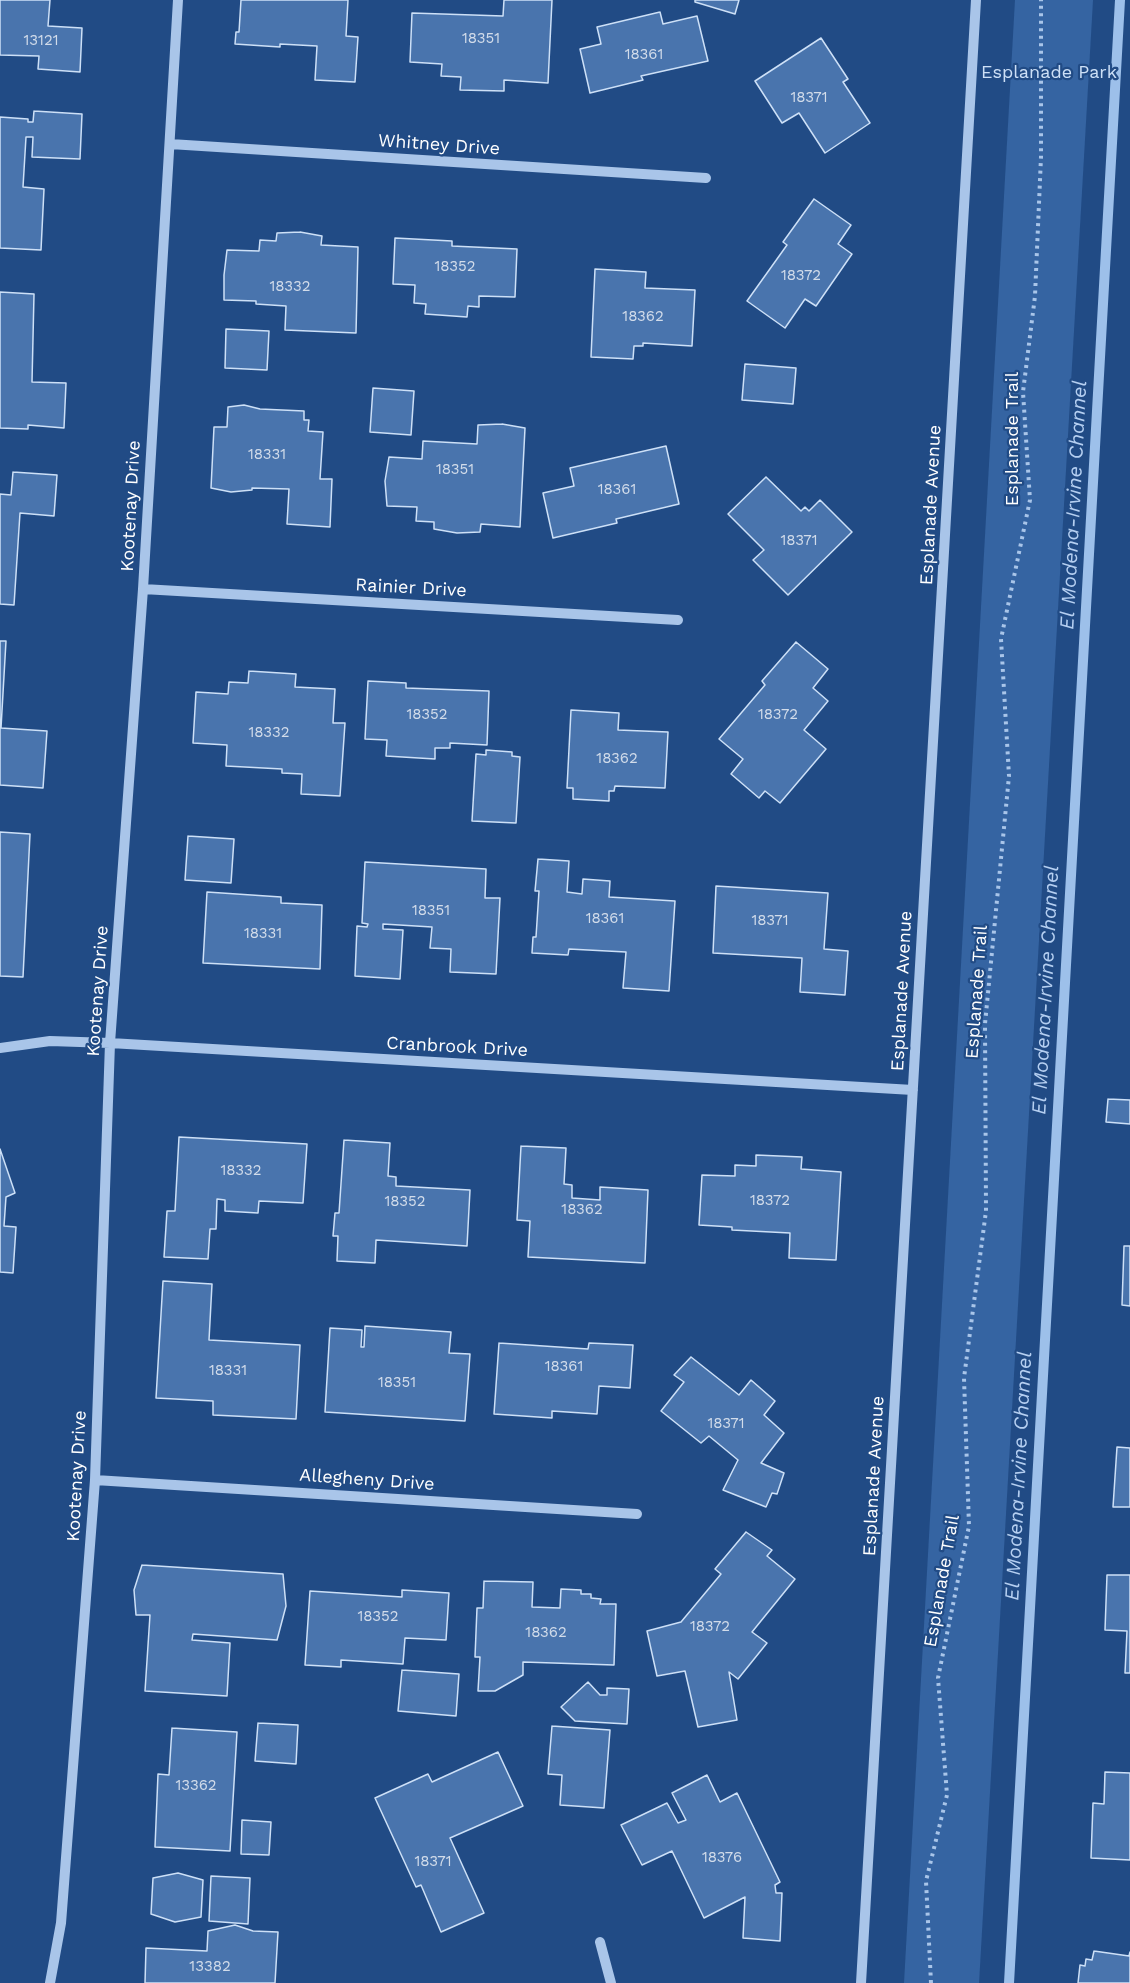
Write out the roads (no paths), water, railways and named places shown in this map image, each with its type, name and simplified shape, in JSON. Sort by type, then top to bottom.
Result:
[{"type":"street","name":"Kootenay Drive","points":[[50,1983],[61,1923],[95,1480],[110,1042],[143,589],[178,0]]},
{"type":"street","name":"Esplanade Avenue","points":[[861,1983],[976,0]]},
{"type":"street","name":"Whitney Drive","points":[[170,144],[706,178]]},
{"type":"street","name":"Rainier Drive","points":[[143,589],[678,620]]},
{"type":"street","name":"Cranbrook Drive","points":[[0,1048],[50,1041],[110,1042],[913,1090]]},
{"type":"street","name":"Allegheny Drive","points":[[95,1480],[637,1514]]},
{"type":"street","points":[[600,1942],[611,1983]]},
{"type":"waterway","name":"El Modena-Irvine Channel","points":[[1009,1983],[1120,0]]},
{"type":"park label","name":"Esplanade Park","points":[[1049,73]]}]
